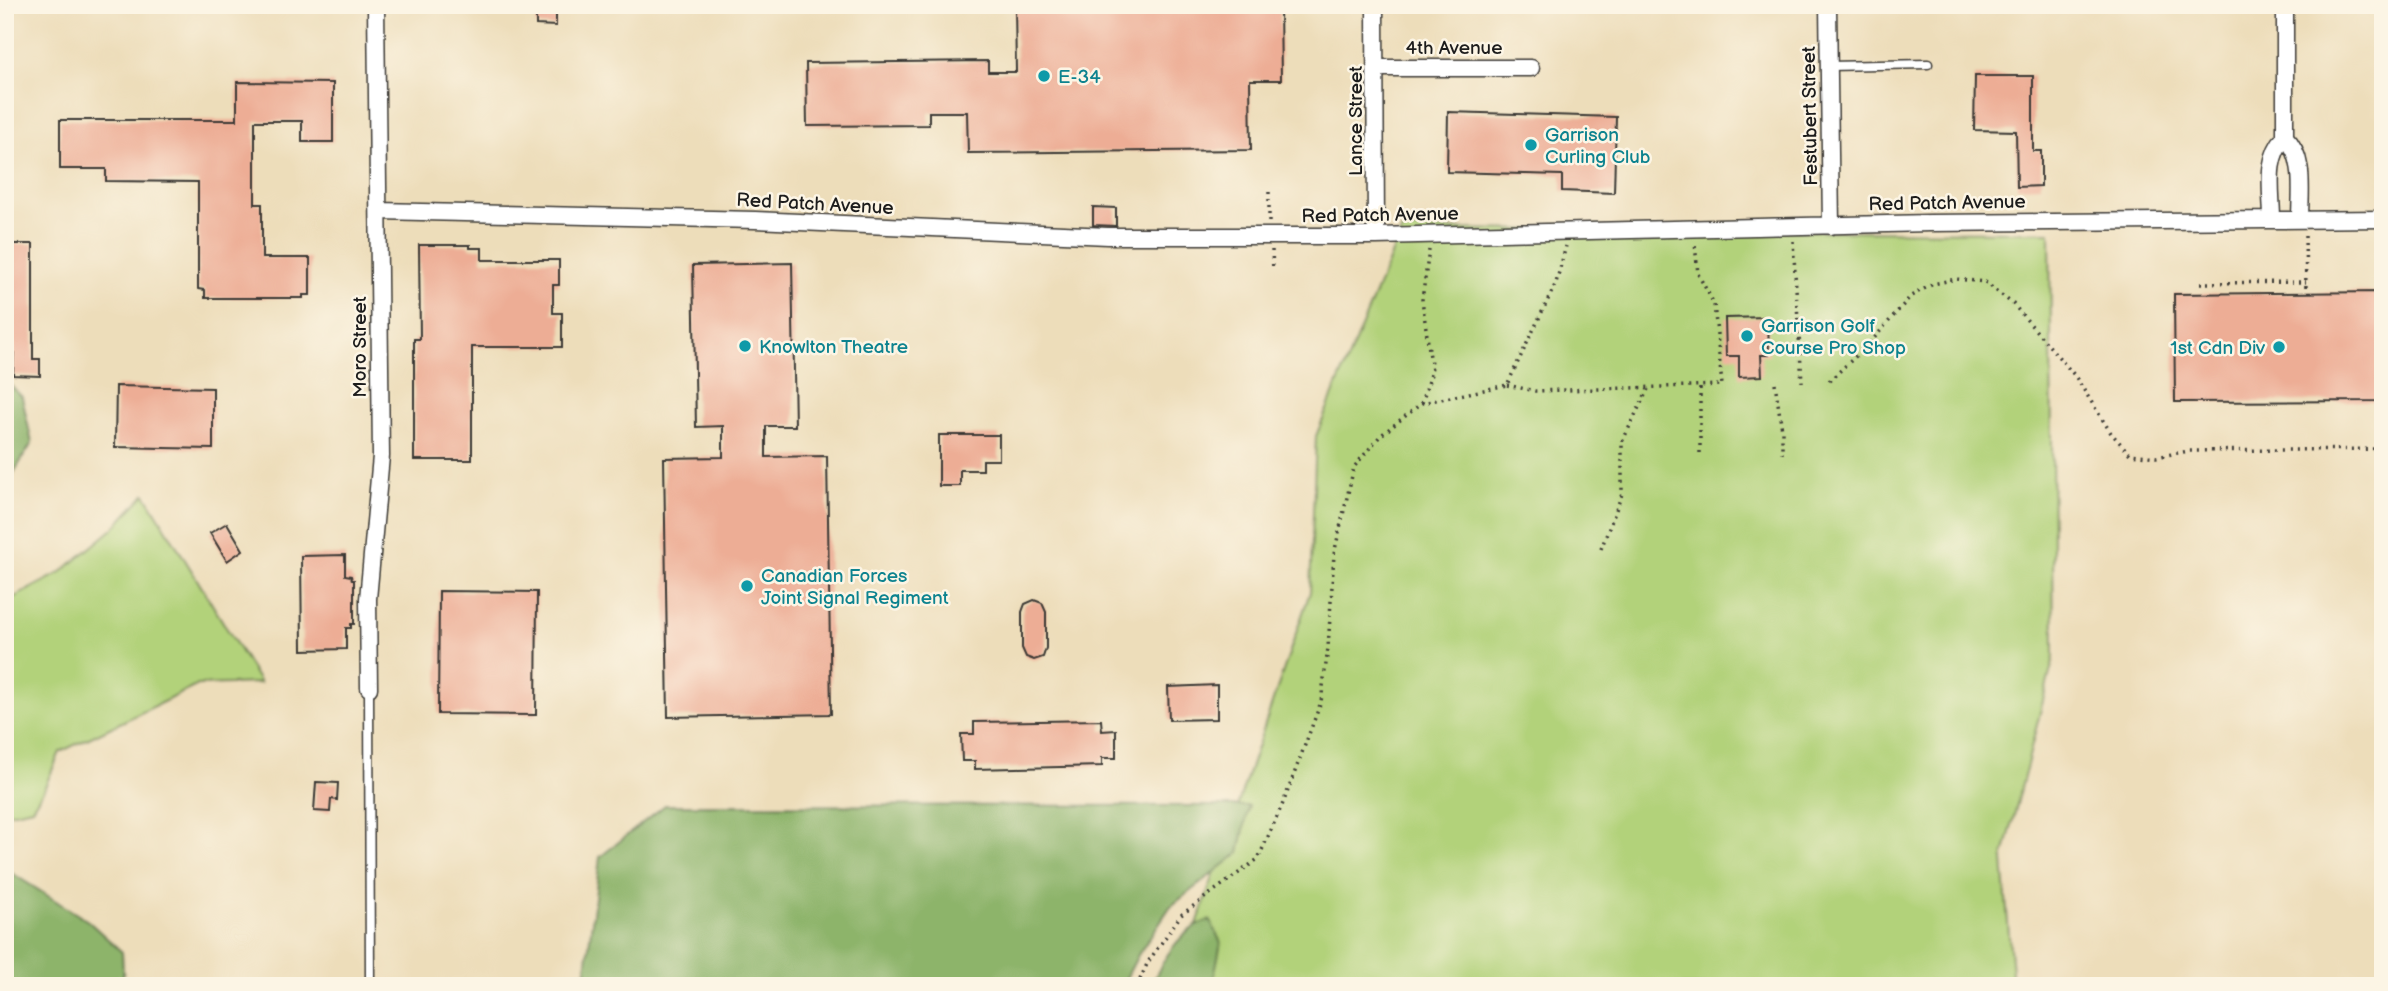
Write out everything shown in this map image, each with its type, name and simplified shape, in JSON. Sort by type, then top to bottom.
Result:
[{"type":"street","name":"Moro Street","points":[[369,688],[368,600],[381,456],[376,5]]},
{"type":"street","name":"Lance Street","points":[[1375,5],[1376,236]]},
{"type":"street","name":"Festubert Street","points":[[1828,5],[1831,226]]},
{"type":"street","points":[[2272,220],[2271,158],[2276,146],[2285,136],[2285,5]]},
{"type":"street","name":"4th Avenue","points":[[1376,68],[1531,68]]},
{"type":"street","points":[[2285,136],[2295,146],[2299,156],[2302,220]]},
{"type":"street","name":"Red Patch Avenue","points":[[379,211],[755,220],[1108,236],[1376,236],[1792,226],[2383,219]]},
{"type":"lane","points":[[1829,66],[1928,65]]},
{"type":"lane","points":[[369,688],[370,986]]},
{"type":"path","points":[[2302,220],[2306,290]]},
{"type":"path","points":[[1792,226],[1802,382]]},
{"type":"path","points":[[1137,986],[1148,962],[1181,915],[1258,859],[1284,801],[1321,702],[1328,648],[1334,554],[1354,467],[1380,436],[1422,403],[1507,385],[1535,391],[1722,385],[1714,304],[1698,274],[1695,229]]},
{"type":"path","points":[[1507,385],[1556,283],[1570,232]]},
{"type":"path","points":[[1422,403],[1432,371],[1422,300],[1430,235]]},
{"type":"path","points":[[1829,381],[1869,344],[1911,296],[1933,284],[1956,279],[1985,282],[2013,304],[2075,376],[2111,433],[2130,454],[2156,457],[2189,451],[2383,449]]},
{"type":"path","points":[[2200,283],[2306,282]]},
{"type":"path","points":[[1775,383],[1782,430],[1782,454]]},
{"type":"path","points":[[1700,386],[1700,453]]},
{"type":"path","points":[[1601,549],[1622,494],[1622,442],[1649,387]]},
{"type":"green space","points":[[1402,229],[2050,232],[2054,657],[2003,860],[2013,986],[1176,986],[1310,592],[1316,436]]},
{"type":"green space","points":[[5,380],[22,397],[32,443],[5,487]]},
{"type":"green space","points":[[145,494],[260,683],[198,685],[60,752],[44,789],[32,808],[5,814],[5,602],[60,573],[114,528]]},
{"type":"green space","points":[[665,805],[1249,806],[1239,853],[1170,907],[1138,955],[1122,986],[584,986],[600,857]]},
{"type":"green space","points":[[5,869],[88,921],[122,952],[124,986],[5,986]]},
{"type":"green space","points":[[1210,920],[1221,943],[1212,986],[1151,986],[1167,956],[1181,938],[1199,924]]},
{"type":"building","points":[[536,5],[556,5],[556,26],[536,25]]},
{"type":"building","name":"E-34","points":[[1015,5],[1280,5],[1281,80],[1250,80],[1251,150],[968,153],[967,112],[929,112],[929,125],[807,126],[806,63],[988,61],[988,72],[1016,72]]},
{"type":"building","points":[[1975,76],[2033,76],[2033,151],[2041,151],[2041,186],[2017,187],[2016,131],[1974,130]]},
{"type":"building","points":[[237,82],[333,83],[333,142],[302,142],[302,121],[255,121],[255,204],[262,204],[262,258],[310,258],[310,295],[303,295],[303,298],[205,298],[205,290],[198,289],[198,182],[106,181],[106,169],[60,169],[60,120],[237,120]]},
{"type":"building","name":"Garrison Curling Club","points":[[1448,112],[1616,117],[1614,193],[1562,191],[1562,175],[1447,172]]},
{"type":"building","points":[[1093,207],[1116,208],[1116,226],[1093,225]]},
{"type":"building","points":[[5,244],[33,244],[33,359],[40,359],[40,376],[13,375],[14,342],[5,342]]},
{"type":"building","points":[[419,245],[470,245],[470,248],[482,248],[482,260],[559,260],[559,285],[553,285],[553,313],[562,313],[562,347],[472,347],[472,460],[414,460],[414,339],[420,339]]},
{"type":"building","name":"Canadian Forces Joint Signal Regiment","points":[[792,263],[795,426],[766,426],[766,457],[827,456],[831,714],[668,717],[664,458],[723,457],[723,426],[696,427],[693,265]]},
{"type":"building","name":"1st Cdn Div","points":[[2383,292],[2383,401],[2175,402],[2174,294]]},
{"type":"building","name":"Garrison Golf Course Pro Shop","points":[[1768,317],[1769,355],[1761,355],[1762,376],[1739,377],[1739,356],[1726,356],[1725,318]]},
{"type":"building","points":[[116,386],[213,388],[213,449],[115,447]]},
{"type":"building","points":[[939,435],[999,435],[999,460],[983,460],[983,470],[960,470],[960,486],[939,486]]},
{"type":"building","points":[[227,523],[243,550],[227,561],[210,533]]},
{"type":"building","points":[[345,555],[345,575],[354,580],[354,624],[351,624],[351,628],[346,628],[346,649],[302,650],[301,556]]},
{"type":"building","points":[[439,591],[537,592],[536,715],[438,714]]},
{"type":"building","points":[[1034,600],[1042,603],[1046,612],[1046,648],[1043,657],[1034,660],[1026,657],[1022,648],[1022,612],[1025,604]]},
{"type":"building","points":[[1217,685],[1217,719],[1169,720],[1168,687]]},
{"type":"building","points":[[1101,720],[1102,731],[1116,730],[1116,758],[1102,758],[1102,766],[975,769],[975,761],[962,761],[961,734],[974,734],[974,722]]},
{"type":"building","points":[[316,782],[338,783],[337,800],[331,799],[330,812],[314,811]]},
{"type":"place","name":"E-34","points":[[1044,76]]},
{"type":"place","name":"Garrison Curling Club","points":[[1531,145]]},
{"type":"place","name":"Garrison Golf Course Pro Shop","points":[[1747,336]]},
{"type":"place","name":"Knowlton Theatre","points":[[745,346]]},
{"type":"place","name":"1st Cdn Div","points":[[2279,347]]},
{"type":"place","name":"Canadian Forces Joint Signal Regiment","points":[[747,586]]}]
